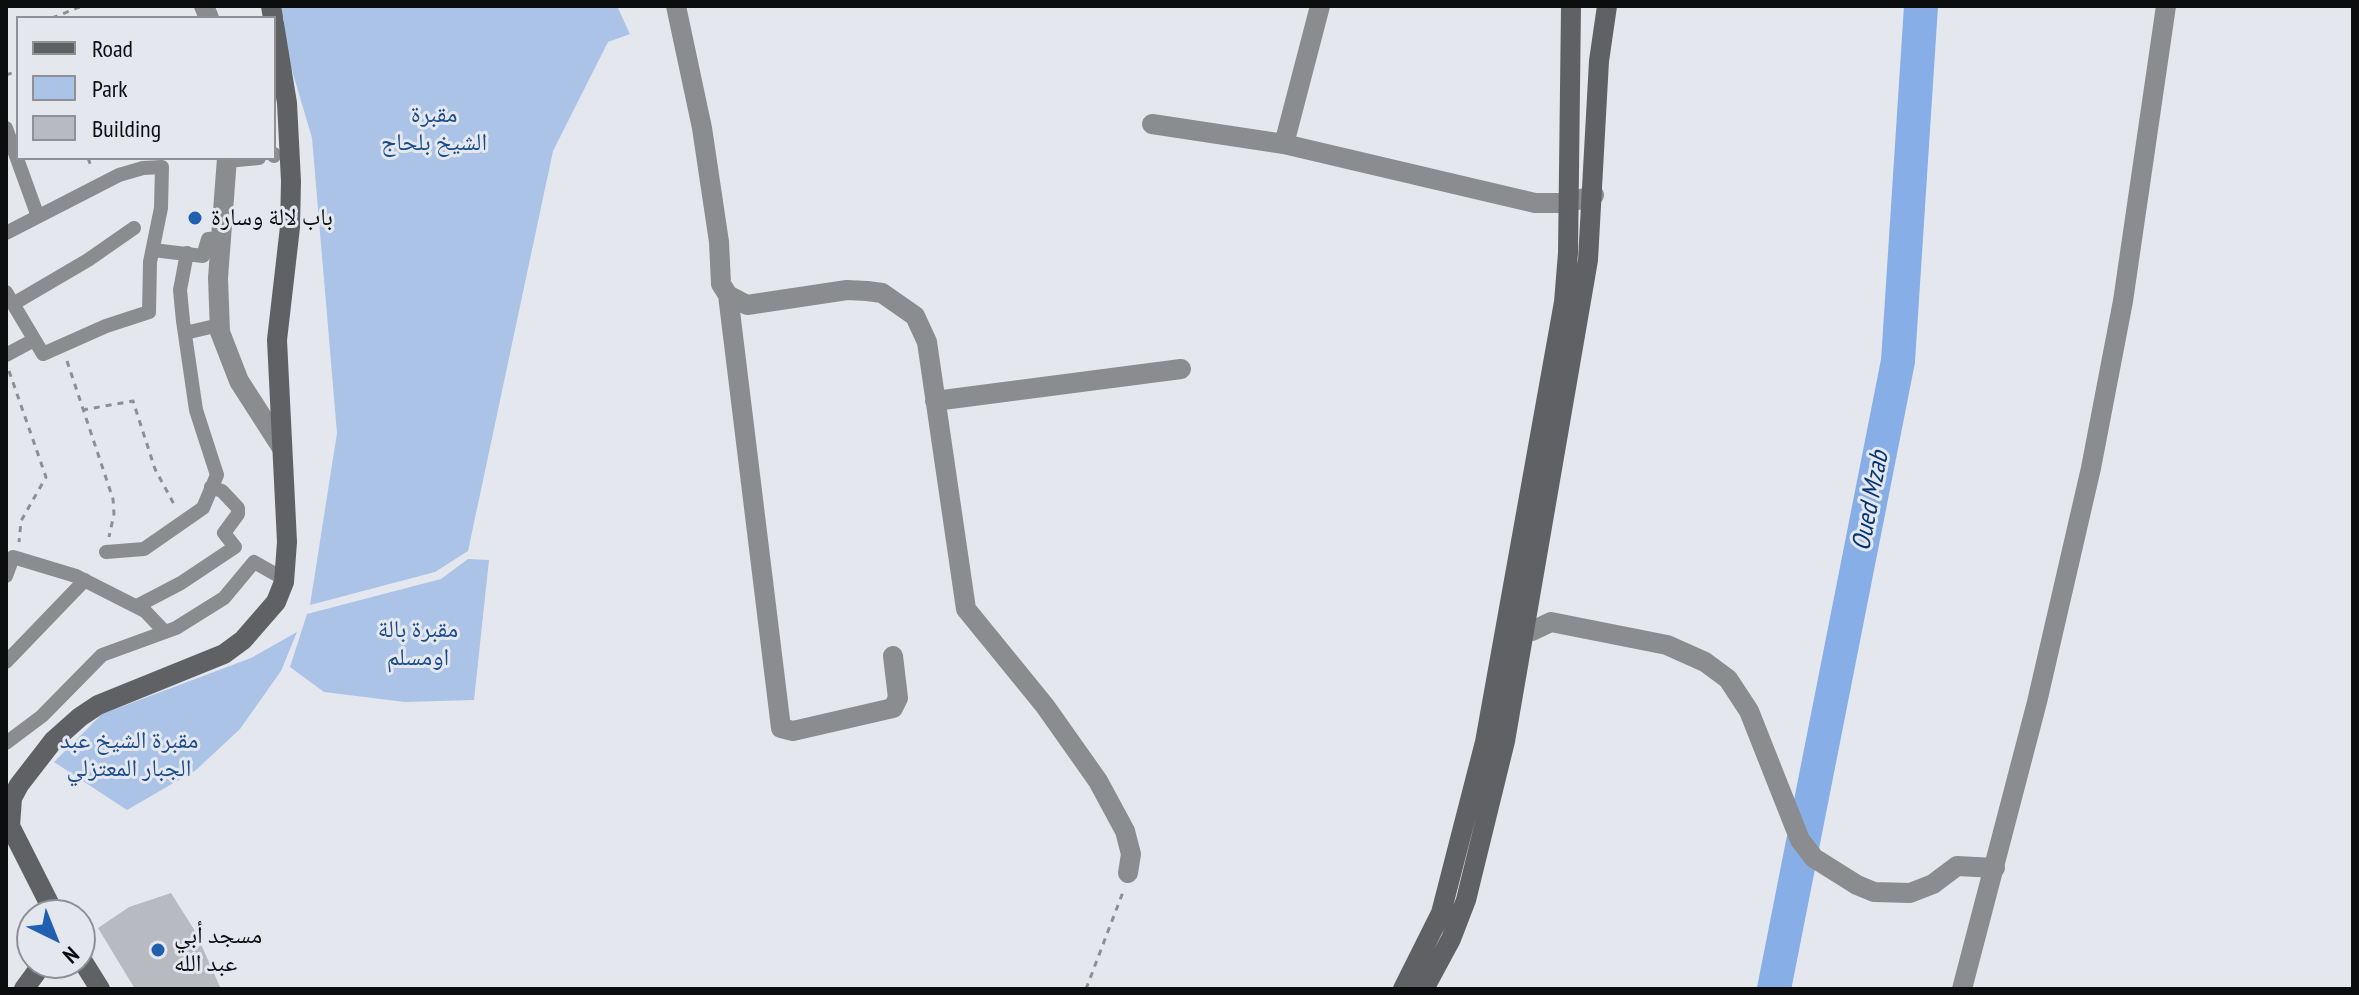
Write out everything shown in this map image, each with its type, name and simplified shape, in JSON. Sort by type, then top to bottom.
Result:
[{"type":"main road","points":[[1424,989],[1447,948],[1466,900],[1505,741],[1515,630],[1564,302],[1571,6]]},
{"type":"main road","points":[[1520,601],[1583,296],[1594,195],[1599,61],[1607,6]]},
{"type":"main road","points":[[46,899],[14,839],[8,814],[19,785],[64,730],[98,705],[224,654],[263,621],[276,602],[284,579],[287,542],[277,340],[290,227],[291,181],[287,103],[276,36]]},
{"type":"main road","points":[[1569,60],[1599,61]]},
{"type":"main road","points":[[1403,989],[1432,935],[1447,895],[1515,630]]},
{"type":"street","points":[[676,6],[702,128],[719,242],[717,270],[728,295],[781,728],[793,731],[893,708],[898,698],[893,656]]},
{"type":"street","points":[[1284,144],[1320,6]]},
{"type":"street","points":[[1962,989],[1995,868],[2091,468],[2123,301],[2166,6]]},
{"type":"street","points":[[1152,124],[1284,144],[1535,203],[1568,203],[1594,195]]},
{"type":"street","points":[[6,128],[16,156]]},
{"type":"street","points":[[18,160],[37,214]]},
{"type":"street","points":[[227,160],[219,325],[226,354],[239,381],[282,448]]},
{"type":"street","points":[[6,233],[37,214],[128,171],[162,167],[161,208],[153,250],[149,312],[43,354],[32,341],[10,298],[88,260],[134,228]]},
{"type":"street","points":[[153,250],[203,256],[208,239],[221,238]]},
{"type":"street","points":[[106,552],[144,549],[203,508],[217,475],[196,410],[185,333],[180,290],[187,253]]},
{"type":"street","points":[[728,295],[747,305],[847,290],[882,293],[915,316],[922,329],[935,401],[966,609],[1045,706],[1098,781],[1125,831],[1131,854],[1128,873]]},
{"type":"street","points":[[185,333],[219,325]]},
{"type":"street","points":[[6,355],[32,341]]},
{"type":"street","points":[[935,401],[1181,369]]},
{"type":"street","points":[[137,606],[235,547],[224,533],[239,511],[222,491],[211,487]]},
{"type":"street","points":[[223,556],[244,578]]},
{"type":"street","points":[[6,576],[13,557],[85,580],[137,606],[165,632]]},
{"type":"street","points":[[6,743],[42,716],[102,655],[165,632],[224,598],[244,578],[254,562],[284,579]]},
{"type":"street","points":[[6,662],[85,580]]},
{"type":"street","points":[[1520,601],[1551,622],[1667,645],[1705,662],[1728,679],[1762,735],[1800,840],[1814,858],[1857,885],[1893,894],[1933,884],[1957,866],[1995,868]]},
{"type":"street","points":[[1515,630],[1551,622]]},
{"type":"path","points":[[57,16],[82,6]]},
{"type":"path","points":[[62,346],[113,499],[114,514],[106,552]]},
{"type":"path","points":[[6,362],[46,477],[21,521],[13,557]]},
{"type":"path","points":[[82,410],[133,401],[155,469],[183,521]]},
{"type":"path","points":[[1086,989],[1128,873]]},
{"type":"green space","name":"مقبرة الشيخ بلحاج","points":[[273,6],[617,6],[630,34],[608,42],[553,151],[468,551],[435,572],[310,605],[337,433],[312,138]]},
{"type":"green space","name":"مقبرة بالة اومسلم","points":[[468,559],[489,560],[474,700],[405,702],[324,692],[290,667],[307,614],[441,579]]},
{"type":"green space","name":"مقبرة الشيخ عبد الجبار المعتزلي","points":[[297,632],[281,671],[240,729],[196,770],[127,810],[54,762],[102,714],[251,658]]},
{"type":"building","name":"مسجد أبي عبد الله","points":[[171,893],[195,931],[221,989],[135,989],[98,928],[129,907]]},
{"type":"waterway","name":"Oued Mzab","points":[[1774,989],[1898,361],[1921,6]]},
{"type":"place","name":"باب لالة وسارة","points":[[195,218]]},
{"type":"place","name":"مسجد أبي عبد الله","points":[[158,950]]}]
